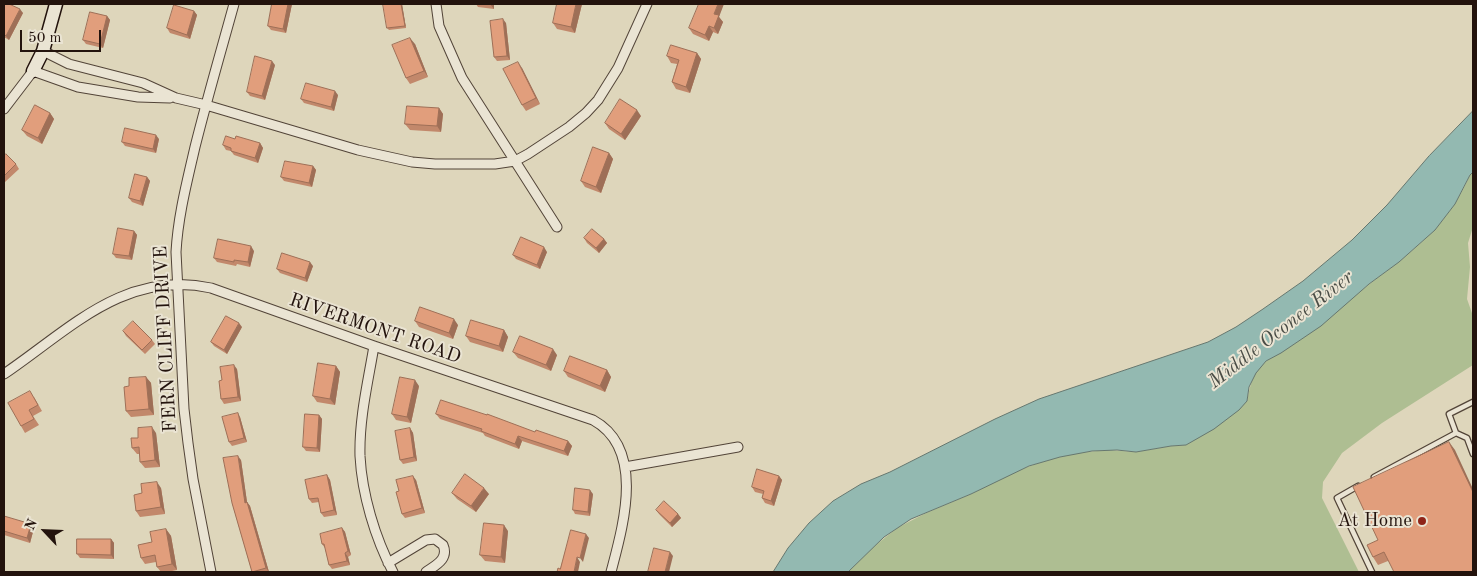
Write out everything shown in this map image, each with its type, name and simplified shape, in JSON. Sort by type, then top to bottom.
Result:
[{"type":"street","points":[[4,109],[32,71],[43,51],[56,4]]},
{"type":"street","name":"FERN CLIFF DRIVE","points":[[211,572],[193,479],[184,409],[176,284],[177,229],[206,105],[234,4]]},
{"type":"street","points":[[436,4],[439,26],[462,78],[557,227]]},
{"type":"street","points":[[43,51],[69,64],[143,83],[176,98],[388,157],[443,164],[495,164],[515,161],[541,147],[569,127],[598,100],[618,68],[646,4]]},
{"type":"street","points":[[32,71],[78,87],[138,97],[176,98]]},
{"type":"street","name":"RIVERMONT ROAD","points":[[4,374],[103,304],[130,292],[176,284],[211,288],[601,424],[616,444],[625,467],[627,500],[611,572]]},
{"type":"street","points":[[374,346],[362,419],[360,456],[368,503],[380,544],[393,572]]},
{"type":"street","points":[[625,467],[738,447]]},
{"type":"street","points":[[388,564],[426,540],[435,539],[443,545],[445,555],[443,560],[426,572]]},
{"type":"lane","points":[[1473,402],[1449,414],[1456,433],[1467,438],[1473,454]]},
{"type":"lane","points":[[1371,479],[1456,433]]},
{"type":"lane","points":[[1467,438],[1473,434]]},
{"type":"lane","points":[[1362,484],[1337,498],[1372,572]]},
{"type":"green space","points":[[1473,172],[1473,227],[1468,243],[1470,267],[1467,299],[1473,316],[1473,365],[1382,423],[1342,453],[1323,482],[1322,498],[1359,572],[848,572],[872,548],[897,528],[1014,472],[1044,461],[1076,453],[1108,450],[1136,452],[1186,445],[1247,401],[1254,375],[1271,357],[1302,338],[1426,238],[1450,210]]},
{"type":"water","name":"Middle Oconee River","points":[[1473,111],[1473,172],[1455,204],[1435,230],[1321,326],[1266,361],[1256,373],[1249,387],[1247,401],[1239,410],[1214,429],[1186,445],[1136,452],[1117,450],[1092,451],[1060,457],[1029,466],[971,494],[911,519],[884,537],[848,572],[773,572],[788,548],[809,523],[833,501],[861,484],[890,472],[1039,399],[1208,342],[1236,327],[1303,281],[1352,240],[1387,205],[1429,156]]},
{"type":"building","points":[[5,4],[20,9],[6,36],[4,34]]},
{"type":"building","points":[[272,4],[288,4],[283,29],[268,26]]},
{"type":"building","points":[[383,4],[401,4],[405,26],[387,28]]},
{"type":"building","points":[[557,4],[576,4],[571,27],[553,23]]},
{"type":"building","points":[[699,4],[718,4],[714,14],[719,15],[714,28],[709,26],[705,35],[689,28]]},
{"type":"building","points":[[174,5],[194,11],[187,35],[167,28]]},
{"type":"building","points":[[90,12],[107,16],[100,44],[83,40]]},
{"type":"building","points":[[503,19],[507,56],[494,57],[490,21]]},
{"type":"building","points":[[410,38],[424,71],[406,78],[392,45]]},
{"type":"building","points":[[671,45],[697,53],[686,87],[672,82],[679,60],[667,56]]},
{"type":"building","points":[[255,56],[272,61],[262,96],[247,92]]},
{"type":"building","points":[[518,62],[536,98],[522,105],[503,69]]},
{"type":"building","points":[[306,83],[335,91],[331,107],[301,99]]},
{"type":"building","points":[[620,99],[637,110],[621,134],[605,123]]},
{"type":"building","points":[[35,105],[50,113],[38,138],[22,130]]},
{"type":"building","points":[[407,106],[439,108],[437,126],[405,124]]},
{"type":"building","points":[[125,128],[156,135],[153,149],[122,142]]},
{"type":"building","points":[[226,136],[235,139],[236,136],[260,143],[255,158],[231,151],[231,148],[223,145]]},
{"type":"building","points":[[593,147],[609,153],[596,187],[581,181]]},
{"type":"building","points":[[6,154],[16,164],[4,176],[4,156]]},
{"type":"building","points":[[285,161],[313,166],[309,183],[281,177]]},
{"type":"building","points":[[135,174],[147,177],[140,201],[129,198]]},
{"type":"building","points":[[118,228],[134,231],[129,256],[113,254]]},
{"type":"building","points":[[592,229],[604,239],[596,248],[584,238]]},
{"type":"building","points":[[521,237],[544,247],[537,265],[513,255]]},
{"type":"building","points":[[218,239],[251,246],[248,262],[234,260],[234,262],[214,258]]},
{"type":"building","points":[[282,253],[310,262],[305,278],[277,269]]},
{"type":"building","points":[[420,307],[454,319],[449,333],[415,321]]},
{"type":"building","points":[[226,316],[239,323],[224,350],[211,342]]},
{"type":"building","points":[[471,320],[504,330],[499,346],[466,336]]},
{"type":"building","points":[[133,321],[152,340],[142,350],[123,331]]},
{"type":"building","points":[[520,336],[553,349],[546,365],[513,352]]},
{"type":"building","points":[[570,356],[607,370],[600,386],[564,371]]},
{"type":"building","points":[[318,363],[336,366],[330,399],[313,396]]},
{"type":"building","points":[[234,365],[238,397],[221,399],[219,381],[222,380],[220,367]]},
{"type":"building","points":[[146,377],[149,409],[126,411],[124,387],[129,386],[129,378]]},
{"type":"building","points":[[400,377],[415,380],[407,417],[392,414]]},
{"type":"building","points":[[30,391],[38,405],[29,410],[34,419],[21,426],[8,403]]},
{"type":"building","points":[[441,400],[487,414],[535,432],[536,430],[568,441],[564,451],[518,436],[515,444],[481,431],[482,429],[436,414]]},
{"type":"building","points":[[238,413],[244,438],[229,442],[222,417]]},
{"type":"building","points":[[305,414],[319,415],[317,448],[303,447]]},
{"type":"building","points":[[152,427],[155,460],[140,462],[139,447],[132,448],[131,438],[138,438],[138,428]]},
{"type":"building","points":[[410,428],[414,457],[400,460],[395,431]]},
{"type":"building","name":"At Home","points":[[1449,442],[1473,492],[1473,572],[1394,572],[1384,552],[1373,557],[1367,545],[1378,540],[1353,487]]},
{"type":"building","points":[[238,456],[245,503],[247,502],[266,568],[252,572],[232,503],[223,458]]},
{"type":"building","points":[[757,469],[779,476],[771,501],[762,498],[764,491],[752,487]]},
{"type":"building","points":[[465,474],[484,488],[471,506],[452,493]]},
{"type":"building","points":[[327,475],[334,510],[321,513],[318,498],[309,499],[305,480]]},
{"type":"building","points":[[413,476],[422,508],[402,514],[396,492],[399,491],[396,480]]},
{"type":"building","points":[[157,482],[161,507],[136,511],[134,495],[142,493],[141,484]]},
{"type":"building","points":[[575,488],[590,490],[588,512],[573,510]]},
{"type":"building","points":[[664,501],[678,514],[670,523],[656,510]]},
{"type":"building","points":[[4,516],[31,524],[27,538],[4,531]]},
{"type":"building","points":[[484,523],[504,525],[501,557],[480,555]]},
{"type":"building","points":[[342,528],[348,551],[345,553],[347,561],[329,565],[320,534]]},
{"type":"building","points":[[166,529],[172,564],[157,567],[155,555],[141,558],[138,545],[152,542],[150,532]]},
{"type":"building","points":[[571,530],[586,534],[580,558],[577,557],[574,572],[557,572],[558,568],[560,569]]},
{"type":"building","points":[[77,539],[111,539],[111,555],[77,554]]},
{"type":"building","points":[[654,548],[670,552],[665,572],[648,572]]},
{"type":"place","name":"At Home","points":[[1422,521]]}]
